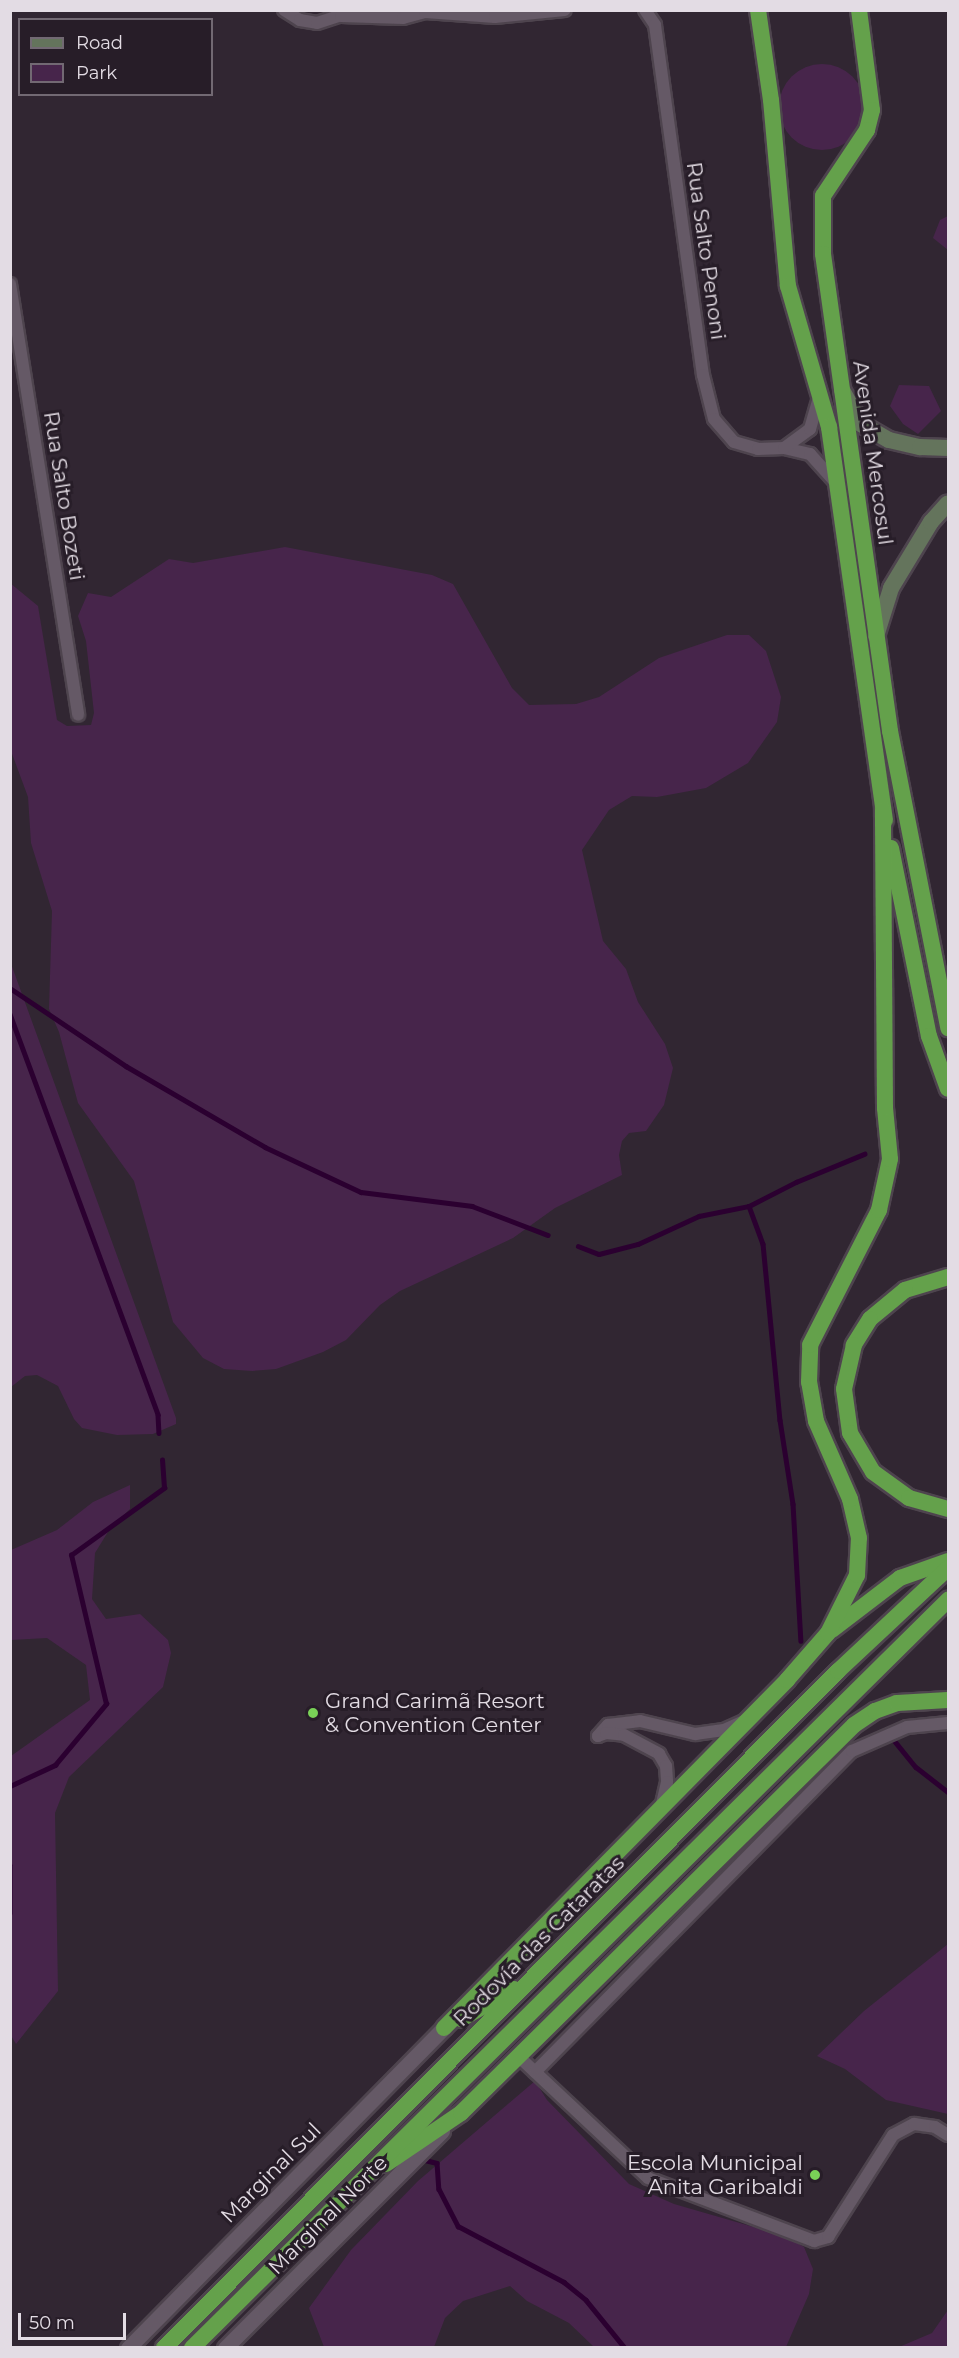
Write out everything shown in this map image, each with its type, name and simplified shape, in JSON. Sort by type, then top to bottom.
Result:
[{"type":"highway","name":"Avenida Mercosul","points":[[758,10],[771,100],[788,286],[820,392],[837,484],[883,810]]},
{"type":"highway","name":"Avenida Mercosul","points":[[859,10],[872,110],[867,130],[823,196],[820,219],[890,731],[926,913]]},
{"type":"highway","points":[[883,810],[929,1036],[948,1089]]},
{"type":"highway","points":[[828,1633],[857,1575],[859,1538],[850,1499],[816,1421],[809,1382],[810,1345],[879,1210],[890,1159],[885,1108],[883,810]]},
{"type":"highway","points":[[926,913],[948,966]]},
{"type":"highway","points":[[926,913],[948,1028]]},
{"type":"highway","points":[[948,1277],[905,1290],[870,1319],[848,1359],[844,1396],[850,1433],[873,1472],[909,1498],[948,1509]]},
{"type":"highway","points":[[444,2028],[754,1715],[828,1633],[900,1578],[948,1561]]},
{"type":"highway","name":"Rodovía das Cataratas","points":[[164,2348],[838,1671],[948,1568]]},
{"type":"highway","name":"Rodovía das Cataratas","points":[[192,2348],[350,2189],[948,1600]]},
{"type":"highway","points":[[350,2189],[461,2113],[854,1725],[875,1711],[897,1704],[948,1700]]},
{"type":"highway","points":[[444,2028],[532,1979]]},
{"type":"main road","points":[[842,390],[861,424],[890,440],[920,447],[948,448]]},
{"type":"main road","points":[[876,636],[891,588],[932,522],[948,503]]},
{"type":"street","points":[[284,11],[317,22],[346,13],[403,18],[424,11],[495,17],[566,10]]},
{"type":"street","name":"Rua Salto Penoni","points":[[645,10],[654,25],[703,375],[714,418],[734,442],[758,449],[784,448],[810,454],[837,484]]},
{"type":"street","name":"Rua Salto Bozeti","points":[[10,284],[78,715]]},
{"type":"street","points":[[784,448],[810,429],[820,392]]},
{"type":"street","points":[[660,1810],[667,1782],[666,1766],[658,1754],[624,1735],[606,1733],[598,1736],[608,1725],[640,1721],[695,1734],[724,1730],[754,1715]]},
{"type":"street","points":[[535,2072],[852,1751],[908,1726],[948,1723]]},
{"type":"street","name":"Marginal Sul","points":[[128,2348],[444,2028]]},
{"type":"street","points":[[518,2056],[648,2178],[814,2241],[828,2237],[893,2135],[914,2124],[935,2127],[948,2135]]},
{"type":"street","name":"Marginal Norte","points":[[225,2348],[461,2113]]},
{"type":"green space","points":[[822,64],[846,71],[858,83],[865,107],[858,131],[846,143],[822,150],[798,143],[786,131],[779,107],[786,83],[798,71]]},
{"type":"green space","points":[[948,216],[948,250],[933,238],[940,220]]},
{"type":"green space","points":[[899,385],[929,386],[941,411],[918,434],[903,424],[890,406]]},
{"type":"green space","points":[[285,547],[432,575],[453,584],[512,688],[529,705],[576,704],[599,697],[659,658],[727,635],[749,635],[766,651],[781,697],[777,722],[748,763],[706,788],[657,797],[632,796],[609,810],[582,850],[603,941],[626,969],[638,1002],[665,1044],[673,1068],[664,1105],[646,1131],[629,1133],[622,1141],[619,1155],[622,1175],[555,1208],[513,1238],[400,1291],[380,1305],[346,1340],[323,1352],[276,1369],[252,1371],[224,1369],[203,1358],[173,1322],[134,1181],[78,1103],[59,1032],[49,1009],[52,911],[31,843],[28,797],[11,751],[10,583],[38,606],[57,720],[67,726],[91,725],[94,713],[86,641],[78,616],[88,593],[111,597],[169,559],[193,563]]},
{"type":"green space","points":[[10,961],[176,1418],[176,1424],[153,1434],[117,1435],[82,1428],[74,1419],[58,1386],[37,1375],[25,1376],[11,1387]]},
{"type":"green space","points":[[130,1485],[130,1509],[111,1527],[95,1553],[92,1599],[106,1619],[140,1614],[168,1640],[171,1653],[163,1687],[69,1777],[55,1813],[58,1991],[16,2044],[10,2034],[11,1756],[90,1700],[86,1665],[47,1638],[11,1640],[11,1550],[57,1530],[93,1502]]},
{"type":"green space","points":[[948,1944],[948,2114],[886,2100],[845,2069],[817,2056],[864,2011]]},
{"type":"green space","points":[[535,2081],[547,2100],[629,2184],[674,2204],[785,2236],[804,2247],[813,2269],[809,2294],[786,2347],[594,2347],[569,2323],[527,2301],[510,2286],[463,2301],[445,2318],[434,2347],[324,2347],[309,2308],[351,2250],[418,2181]]},
{"type":"green space","points":[[948,2310],[948,2347],[899,2347],[932,2333]]},
{"type":"waterway","points":[[10,988],[126,1066],[265,1147],[361,1192],[472,1206],[548,1235]]},
{"type":"waterway","points":[[10,1014],[158,1415],[159,1433]]},
{"type":"waterway","points":[[578,1246],[599,1254],[638,1244],[699,1216],[749,1206],[796,1182],[864,1154]]},
{"type":"waterway","points":[[749,1206],[763,1244],[780,1420],[793,1504],[801,1641]]},
{"type":"waterway","points":[[10,1786],[55,1765],[106,1704],[71,1555],[164,1488],[162,1460]]},
{"type":"waterway","points":[[893,1739],[916,1767],[948,1792]]},
{"type":"waterway","points":[[10,1865],[10,1913]]},
{"type":"waterway","points":[[425,2160],[437,2163],[439,2189],[458,2226],[564,2282],[586,2300],[625,2348]]},
{"type":"place","name":"Grand Carimã Resort & Convention Center","points":[[313,1713]]},
{"type":"place","name":"Escola Municipal Anita Garibaldi","points":[[815,2175]]}]
